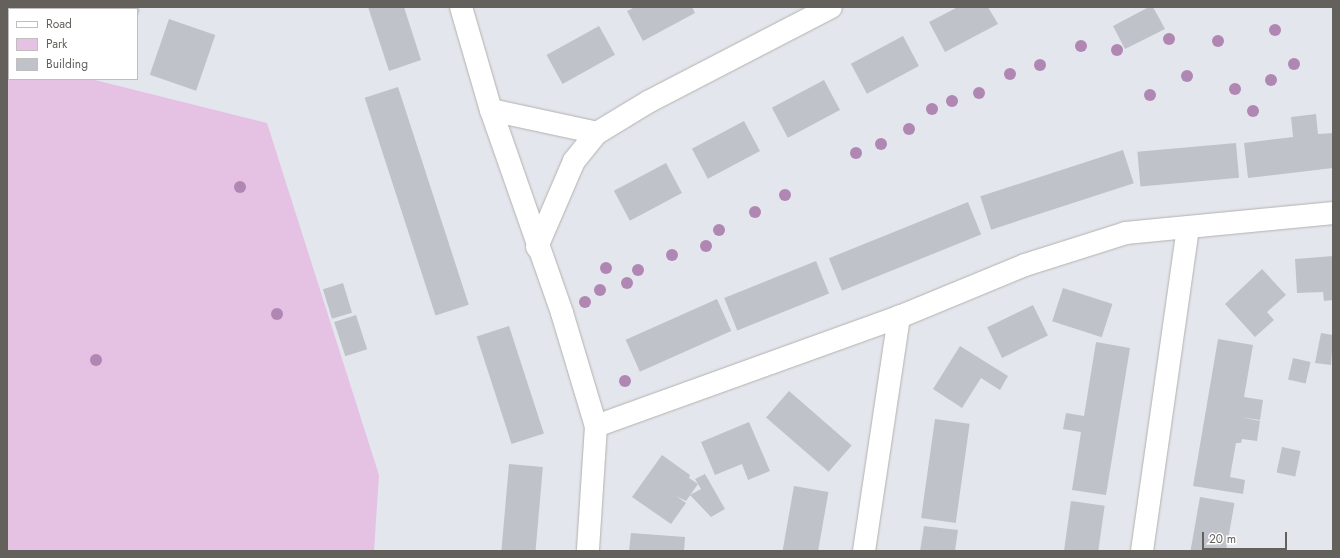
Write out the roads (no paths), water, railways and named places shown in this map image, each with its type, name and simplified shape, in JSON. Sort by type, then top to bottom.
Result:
[{"type":"street","points":[[461,7],[492,110],[537,247],[562,314],[596,426],[588,551]]},
{"type":"street","points":[[537,247],[574,161],[597,133],[648,102],[831,7]]},
{"type":"street","points":[[492,110],[597,133]]},
{"type":"street","points":[[596,426],[899,317],[1026,265],[1126,233],[1333,213]]},
{"type":"street","points":[[1142,551],[1188,227]]},
{"type":"street","points":[[864,551],[899,317]]}]
